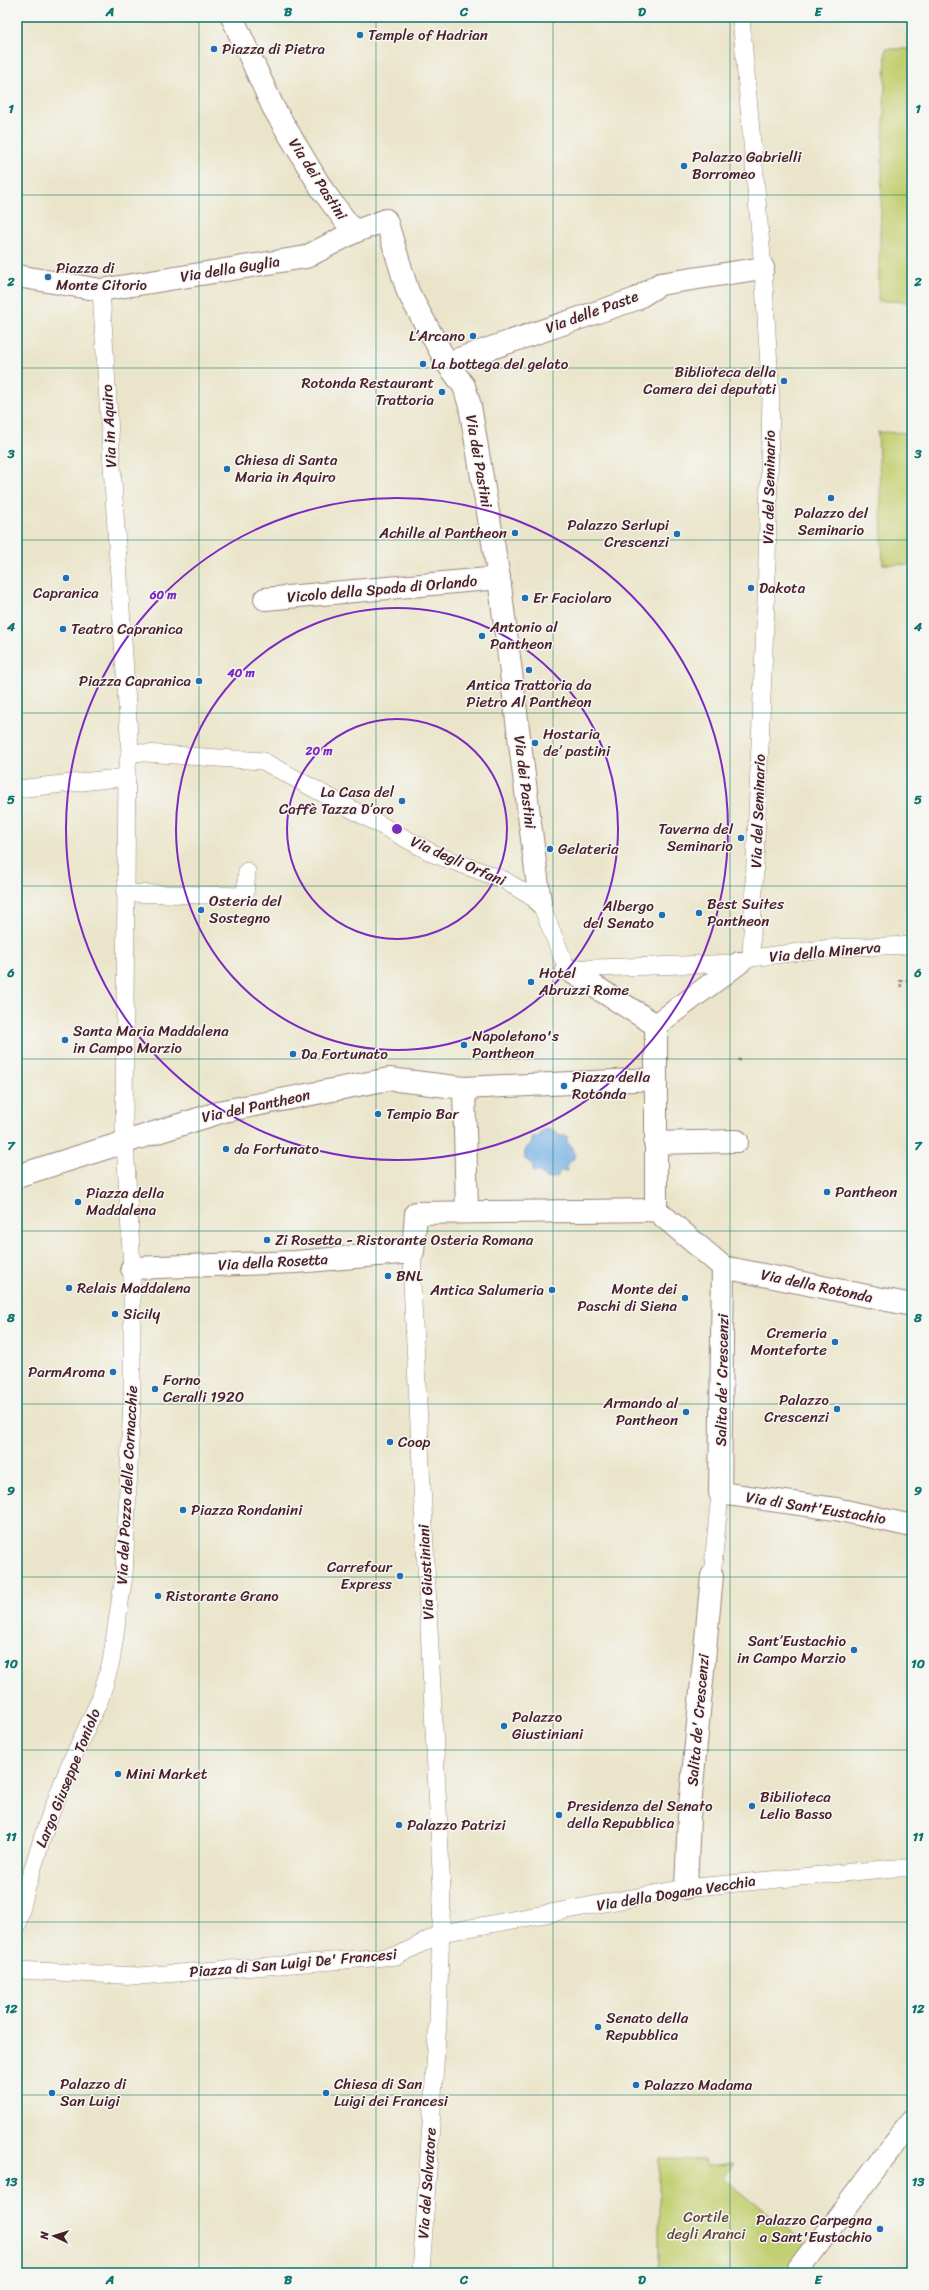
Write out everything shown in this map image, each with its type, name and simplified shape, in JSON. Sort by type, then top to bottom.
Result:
[{"type":"street","name":"Via dei Pastini","points":[[232,17],[273,108],[323,191],[354,232],[386,220],[408,292],[447,363],[464,386],[470,406],[499,578],[540,902]]},
{"type":"street","name":"Via della Guglia","points":[[101,290],[306,257],[354,232]]},
{"type":"street","name":"Via delle Paste","points":[[447,363],[636,299],[660,284],[763,268]]},
{"type":"street","points":[[17,276],[101,290]]},
{"type":"street","name":"Vicolo della Spada di Orlando","points":[[265,599],[499,578]]},
{"type":"street","points":[[656,1025],[745,961]]},
{"type":"street","points":[[567,969],[656,1025]]},
{"type":"street","points":[[656,1025],[656,1210]]},
{"type":"street","name":"Via del Pantheon","points":[[129,1134],[224,1111],[389,1079],[464,1088]]},
{"type":"street","points":[[467,1212],[464,1088],[655,1079]]},
{"type":"street","points":[[17,1176],[129,1134]]},
{"type":"street","points":[[655,1143],[737,1141]]},
{"type":"street","points":[[413,1252],[416,1213],[656,1210],[723,1267]]},
{"type":"street","name":"Via della Rosetta","points":[[132,1268],[296,1262],[413,1252]]},
{"type":"street","name":"Via della Rotonda","points":[[723,1267],[912,1304]]},
{"type":"street","name":"Salita de' Crescenzi","points":[[720,1493],[723,1267]]},
{"type":"street","name":"Via di Sant'Eustachio","points":[[720,1493],[836,1509],[912,1526]]},
{"type":"street","name":"Salita de' Crescenzi","points":[[686,1888],[689,1817],[712,1576]]},
{"type":"street","points":[[796,2273],[912,2120]]},
{"type":"lane","name":"Via del Seminario","points":[[741,17],[763,268],[771,399],[766,601],[745,961]]},
{"type":"lane","name":"Via in Aquiro","points":[[101,290],[128,766]]},
{"type":"lane","name":"Via degli Orfani","points":[[128,766],[263,761],[434,854],[504,880],[540,902]]},
{"type":"lane","points":[[17,789],[128,766],[125,893],[132,1268]]},
{"type":"lane","points":[[125,893],[245,896],[247,871]]},
{"type":"lane","points":[[540,902],[567,969],[745,961]]},
{"type":"lane","name":"Via della Minerva","points":[[745,961],[831,948],[912,945]]},
{"type":"lane","name":"Via Giustiniani","points":[[413,1252],[412,1283],[442,1891],[442,1933]]},
{"type":"lane","name":"Via del Pozzo delle Cornacchie","points":[[100,1699],[111,1662],[124,1576],[132,1401],[132,1268]]},
{"type":"lane","points":[[712,1576],[720,1493]]},
{"type":"lane","name":"Largo Giuseppe Toniolo","points":[[17,1927],[26,1890],[46,1826],[69,1766],[100,1699]]},
{"type":"lane","name":"Via della Dogana Vecchia","points":[[442,1933],[686,1888],[894,1868],[912,1868]]},
{"type":"lane","name":"Piazza di San Luigi De' Francesi","points":[[17,1970],[140,1976],[397,1956],[442,1933]]},
{"type":"lane","name":"Via del Salvatore","points":[[421,2273],[438,2021],[442,1933]]},
{"type":"path","points":[[901,987],[900,981],[912,980]]},
{"type":"path","points":[[738,1060],[743,1060]]},
{"type":"green space","points":[[886,49],[912,49],[912,302],[878,301]]},
{"type":"green space","points":[[878,432],[912,433],[912,565],[883,564]]},
{"type":"green space","name":"Cortile degli Aranci","points":[[659,2158],[704,2159],[706,2166],[734,2163],[723,2178],[809,2246],[790,2273],[659,2273]]},
{"type":"water","points":[[548,1129],[555,1131],[559,1136],[567,1136],[567,1143],[572,1146],[575,1154],[573,1160],[567,1164],[568,1171],[560,1171],[557,1177],[551,1179],[544,1177],[540,1172],[533,1172],[533,1165],[525,1159],[526,1148],[532,1144],[532,1137],[539,1137],[542,1131]]},
{"type":"place","name":"Temple of Hadrian","points":[[360,35]]},
{"type":"place","name":"Piazza di Pietra","points":[[214,49]]},
{"type":"place","name":"Palazzo Gabrielli Borromeo","points":[[684,166]]},
{"type":"place","name":"Piazza di Monte Citorio","points":[[48,277]]},
{"type":"place","name":"L’Arcano","points":[[473,336]]},
{"type":"place","name":"La bottega del gelato","points":[[423,364]]},
{"type":"place","name":"Biblioteca della Camera dei deputati","points":[[784,381]]},
{"type":"place","name":"Rotonda Restaurant Trattoria","points":[[442,392]]},
{"type":"place","name":"Chiesa di Santa Maria in Aquiro","points":[[227,469]]},
{"type":"place","name":"Palazzo del Seminario","points":[[831,498]]},
{"type":"place","name":"Achille al Pantheon","points":[[515,533]]},
{"type":"place","name":"Palazzo Serlupi Crescenzi","points":[[677,534]]},
{"type":"place","name":"Capranica","points":[[66,578]]},
{"type":"place","name":"Dakota","points":[[751,588]]},
{"type":"place","name":"Er Faciolaro","points":[[525,598]]},
{"type":"place","name":"Teatro Capranica","points":[[63,629]]},
{"type":"place","name":"Antonio al Pantheon","points":[[482,636]]},
{"type":"place","name":"Antica Trattoria da Pietro Al Pantheon","points":[[529,670]]},
{"type":"place","name":"Piazza Capranica","points":[[199,681]]},
{"type":"place","name":"Hostaria de’ pastini","points":[[535,743]]},
{"type":"place","name":"La Casa del Caffè Tazza D’oro","points":[[402,801]]},
{"type":"place","name":"Taverna del Seminario","points":[[741,838]]},
{"type":"place","name":"Gelateria","points":[[550,849]]},
{"type":"place","name":"Osteria del Sostegno","points":[[201,910]]},
{"type":"place","name":"Best Suites Pantheon","points":[[699,913]]},
{"type":"place","name":"Albergo del Senato","points":[[662,915]]},
{"type":"place","name":"Hotel Abruzzi Rome","points":[[531,982]]},
{"type":"place","name":"Santa Maria Maddalena in Campo Marzio","points":[[65,1040]]},
{"type":"place","name":"Napoletano's Pantheon","points":[[464,1045]]},
{"type":"place","name":"Da Fortunato","points":[[293,1054]]},
{"type":"place","name":"Piazza della Rotonda","points":[[564,1086]]},
{"type":"place","name":"Tempio Bar","points":[[378,1114]]},
{"type":"place","name":"da Fortunato","points":[[226,1149]]},
{"type":"place","name":"Pantheon","points":[[827,1192]]},
{"type":"place","name":"Piazza della Maddalena","points":[[78,1202]]},
{"type":"place","name":"Zi Rosetta - Ristorante Osteria Romana","points":[[267,1240]]},
{"type":"place","name":"BNL","points":[[388,1276]]},
{"type":"place","name":"Relais Maddalena","points":[[69,1288]]},
{"type":"place","name":"Antica Salumeria","points":[[552,1290]]},
{"type":"place","name":"Monte dei Paschi di Siena","points":[[685,1298]]},
{"type":"place","name":"Sicily","points":[[115,1314]]},
{"type":"place","name":"Cremeria Monteforte","points":[[835,1342]]},
{"type":"place","name":"ParmAroma","points":[[113,1372]]},
{"type":"place","name":"Forno Ceralli 1920","points":[[155,1389]]},
{"type":"place","name":"Palazzo Crescenzi","points":[[837,1409]]},
{"type":"place","name":"Armando al Pantheon","points":[[686,1412]]},
{"type":"place","name":"Coop","points":[[390,1442]]},
{"type":"place","name":"Piazza Rondanini","points":[[183,1510]]},
{"type":"place","name":"Carrefour Express","points":[[400,1576]]},
{"type":"place","name":"Ristorante Grano","points":[[158,1596]]},
{"type":"place","name":"Sant’Eustachio in Campo Marzio","points":[[854,1650]]},
{"type":"place","name":"Palazzo Giustiniani","points":[[504,1726]]},
{"type":"place","name":"Mini Market","points":[[118,1774]]},
{"type":"place","name":"Bibilioteca Lelio Basso","points":[[752,1806]]},
{"type":"place","name":"Presidenza del Senato della Repubblica","points":[[559,1815]]},
{"type":"place","name":"Palazzo Patrizi","points":[[399,1825]]},
{"type":"place","name":"Senato della Repubblica","points":[[598,2027]]},
{"type":"place","name":"Palazzo Madama","points":[[636,2085]]},
{"type":"place","name":"Palazzo di San Luigi","points":[[52,2093]]},
{"type":"place","name":"Chiesa di San Luigi dei Francesi","points":[[326,2093]]},
{"type":"place","name":"Palazzo Carpegna a Sant'Eustachio","points":[[880,2229]]}]
